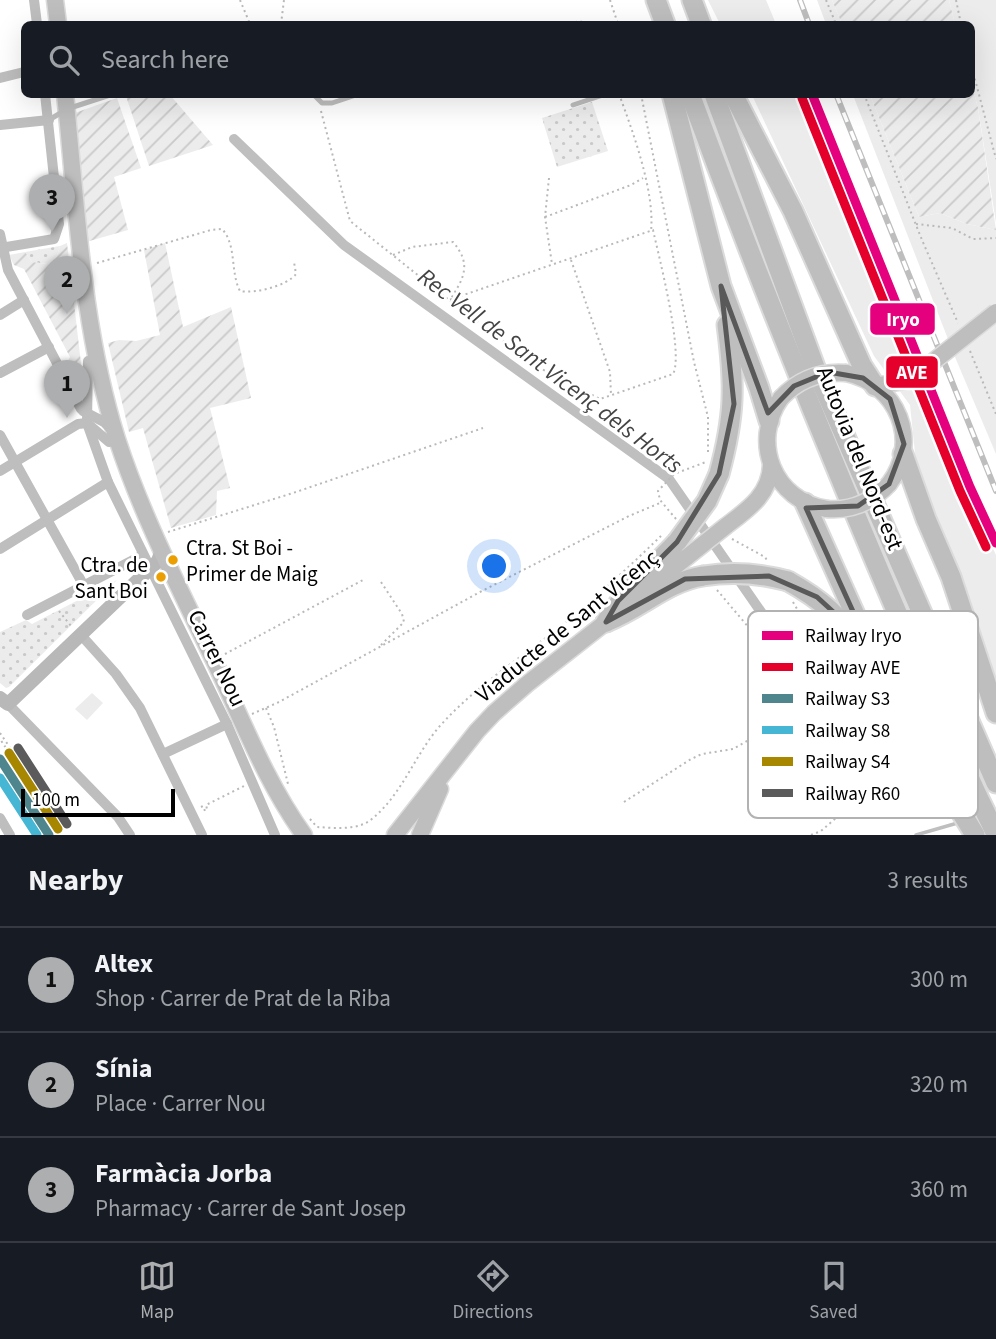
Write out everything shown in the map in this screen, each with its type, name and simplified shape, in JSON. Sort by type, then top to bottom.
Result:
[{"type":"highway","points":[[653,21],[655,0]]},
{"type":"highway","points":[[655,0],[664,21]]},
{"type":"highway","points":[[680,0],[688,21]]},
{"type":"highway","points":[[692,0],[700,21]]},
{"type":"highway","points":[[607,622],[618,601],[649,574],[707,501],[712,467],[729,439],[734,404],[733,365],[721,286],[674,98]]},
{"type":"highway","name":"Autovia del Nord-est","points":[[691,98],[740,228],[897,611]]},
{"type":"highway","name":"Autovia del Nord-est","points":[[714,98],[816,370],[921,611]]},
{"type":"highway","points":[[735,98],[804,234],[862,366],[875,386]]},
{"type":"highway","points":[[721,286],[769,421]]},
{"type":"highway","points":[[903,454],[962,611]]},
{"type":"highway","points":[[800,500],[852,611]]},
{"type":"highway","points":[[607,622],[629,613],[685,579],[709,582],[742,572],[769,576],[789,589],[817,597],[832,611]]},
{"type":"highway","points":[[978,659],[996,713]]},
{"type":"highway","name":"Autovia del Nord-est","points":[[978,742],[996,783]]},
{"type":"highway","name":"Autovia del Nord-est","points":[[978,797],[996,834]]},
{"type":"highway","points":[[961,818],[975,835]]},
{"type":"main road","points":[[46,0],[49,21]]},
{"type":"main road","points":[[55,0],[58,21]]},
{"type":"main road","points":[[60,109],[83,265],[93,363],[89,416],[113,439],[154,554],[214,660],[234,722],[303,831]]},
{"type":"main road","points":[[60,109],[80,320],[129,497],[262,781],[303,831]]},
{"type":"main road","points":[[875,386],[910,380],[996,312]]},
{"type":"main road","name":"Viaducte de Sant Vicenç","points":[[675,540],[726,529],[752,506],[769,483],[771,466],[766,448],[769,421],[781,398],[794,386],[810,377],[828,372],[846,373],[863,378],[886,395],[898,412],[904,433],[903,454],[898,470],[889,484],[865,503],[843,509],[827,509],[800,500],[774,498],[752,506]]},
{"type":"main road","name":"Viaducte de Sant Vicenç","points":[[898,412],[910,380]]},
{"type":"main road","points":[[771,466],[780,483],[800,500]]},
{"type":"main road","name":"Viaducte de Sant Vicenç","points":[[395,835],[477,731],[519,691],[607,622]]},
{"type":"main road","points":[[420,835],[453,762]]},
{"type":"main road","points":[[382,835],[427,796]]},
{"type":"main road","name":"Viaducte de Sant Vicenç","points":[[406,835],[427,796]]},
{"type":"street","points":[[34,0],[37,21]]},
{"type":"street","points":[[0,78],[21,73]]},
{"type":"street","points":[[0,125],[60,109],[58,233],[54,239],[1,248]]},
{"type":"street","name":"Carrer Nou","points":[[0,233],[1,248],[8,270],[68,385],[89,416],[108,482],[154,554],[234,722],[252,782],[275,835]]},
{"type":"street","points":[[0,315],[24,300]]},
{"type":"street","points":[[0,373],[49,346]]},
{"type":"street","points":[[0,471],[89,416],[88,380],[93,363]]},
{"type":"street","points":[[68,385],[79,387],[88,380]]},
{"type":"street","points":[[0,435],[84,586]]},
{"type":"street","points":[[0,549],[108,482]]},
{"type":"street","points":[[27,615],[154,554]]},
{"type":"street","points":[[130,835],[118,817],[4,701],[81,635],[154,554]]},
{"type":"street","points":[[81,635],[117,674],[149,724],[202,835]]},
{"type":"street","points":[[163,754],[234,722]]},
{"type":"street","points":[[0,818],[10,835]]},
{"type":"lane","points":[[60,109],[99,98]]},
{"type":"lane","points":[[317,98],[322,103],[347,98]]},
{"type":"lane","points":[[573,105],[594,98]]},
{"type":"path","points":[[240,0],[249,21]]},
{"type":"path","points":[[281,21],[284,0]]},
{"type":"path","points":[[610,0],[617,21]]},
{"type":"path","points":[[826,0],[835,21]]},
{"type":"path","points":[[956,0],[960,21]]},
{"type":"path","points":[[975,83],[996,159]]},
{"type":"path","points":[[620,98],[632,129],[653,213],[651,231]]},
{"type":"path","points":[[303,831],[317,827],[363,826],[374,818],[396,792],[439,728],[475,693],[675,540],[678,520],[662,502],[657,491],[674,474],[712,467],[708,417],[691,350],[642,98]]},
{"type":"path","points":[[866,98],[959,327]]},
{"type":"path","points":[[322,103],[320,109],[351,220],[536,366],[600,398],[673,374],[677,368],[673,332],[653,230],[651,231]]},
{"type":"path","points":[[549,178],[545,217],[553,265]]},
{"type":"path","points":[[545,217],[644,178]]},
{"type":"path","points":[[915,224],[952,228],[973,239],[996,238]]},
{"type":"path","points":[[83,265],[222,229],[228,236],[236,283],[240,291],[248,292],[291,280],[296,274],[294,262]]},
{"type":"path","points":[[449,300],[651,231]]},
{"type":"path","points":[[393,255],[412,247],[453,242],[461,251],[465,267],[463,280],[449,300]]},
{"type":"path","points":[[570,259],[610,372],[611,395]]},
{"type":"path","points":[[970,352],[996,414]]},
{"type":"path","points":[[154,554],[293,493],[483,428]]},
{"type":"path","points":[[234,722],[266,708],[505,579],[662,502]]},
{"type":"path","points":[[726,529],[732,539],[765,557],[771,566]]},
{"type":"path","points":[[214,660],[363,580]]},
{"type":"path","points":[[379,647],[404,622],[402,614],[381,582]]},
{"type":"path","points":[[709,582],[748,627]]},
{"type":"path","points":[[789,589],[801,611]]},
{"type":"path","points":[[52,602],[81,635]]},
{"type":"path","points":[[266,708],[289,785]]},
{"type":"path","points":[[0,733],[11,749],[8,751],[0,739]]},
{"type":"path","points":[[624,802],[691,759],[702,754],[733,749],[748,741]]},
{"type":"path","points":[[200,807],[203,806],[205,811],[206,805],[252,782]]},
{"type":"path","points":[[811,835],[820,833],[837,818]]},
{"type":"highlighted area","points":[[721,286],[768,413],[794,386],[828,372],[863,378],[890,399],[904,444],[889,484],[858,506],[806,508],[890,693],[840,618],[817,597],[769,576],[685,579],[606,622],[618,601],[677,542],[719,474],[734,404]]},
{"type":"shaded area","points":[[708,0],[766,0],[775,21],[718,21]]},
{"type":"shaded area","points":[[817,0],[832,0],[841,21],[825,21]]},
{"type":"shaded area","points":[[832,0],[949,0],[954,21],[841,21]]},
{"type":"shaded area","points":[[949,0],[996,0],[996,223],[975,96],[975,21],[954,21]]},
{"type":"shaded area","points":[[975,96],[996,230],[967,224],[940,213],[919,217],[871,98]]},
{"type":"shaded area","points":[[117,98],[141,168],[114,177],[128,230],[86,242],[72,114]]},
{"type":"shaded area","points":[[127,98],[173,98],[213,145],[149,166]]},
{"type":"shaded area","points":[[753,98],[804,98],[894,330],[996,555],[996,696],[978,645],[978,611],[966,611],[917,472],[910,405],[874,356]]},
{"type":"shaded area","points":[[854,98],[871,98],[919,217],[940,213],[967,224],[996,230],[996,454],[955,357]]},
{"type":"shaded area","points":[[592,102],[608,151],[557,167],[542,118]]},
{"type":"shaded area","points":[[67,243],[82,372],[81,380],[77,384],[71,381],[64,368],[70,357],[24,269],[14,265],[9,255],[25,252],[32,262],[48,264],[57,256],[60,246]]},
{"type":"shaded area","points":[[165,243],[183,327],[231,307],[251,398],[210,408],[230,488],[217,491],[216,515],[171,528],[143,428],[129,432],[108,343],[119,340],[136,341],[160,335],[144,250]]},
{"type":"shaded area","points":[[60,246],[57,256],[48,264],[32,262],[25,252]]},
{"type":"shaded area","points":[[117,580],[9,687],[6,688],[0,683],[0,632],[26,620],[32,624]]},
{"type":"shaded area","points":[[92,693],[103,703],[87,720],[75,709]]},
{"type":"waterway","name":"Rec Vell de Sant Vicenç dels Horts","points":[[234,139],[344,245],[669,479],[760,611]]},
{"type":"waterway","points":[[916,835],[961,822]]},
{"type":"railway","points":[[800,0],[808,21]]},
{"type":"railway","points":[[838,98],[996,491]]},
{"type":"rail line","name":"AVE","points":[[802,98],[960,491],[986,547]]},
{"type":"rail line","name":"Iryo","points":[[814,98],[970,487],[996,543]]},
{"type":"rail line","name":"R60","points":[[18,748],[67,824]]},
{"type":"rail line","name":"S4","points":[[9,753],[58,829]]},
{"type":"rail line","name":"S3","points":[[0,759],[49,835]]},
{"type":"rail line","name":"S8","points":[[0,778],[37,835]]},
{"type":"place","name":"Farmàcia Jorba","points":[[52,232]]},
{"type":"place","name":"Sínia","points":[[67,314]]},
{"type":"place","name":"Altex","points":[[67,418]]},
{"type":"place","name":"Ctra. St Boi - Primer de Maig","points":[[173,560]]},
{"type":"place","name":"Ctra. de Sant Boi","points":[[161,577]]}]
